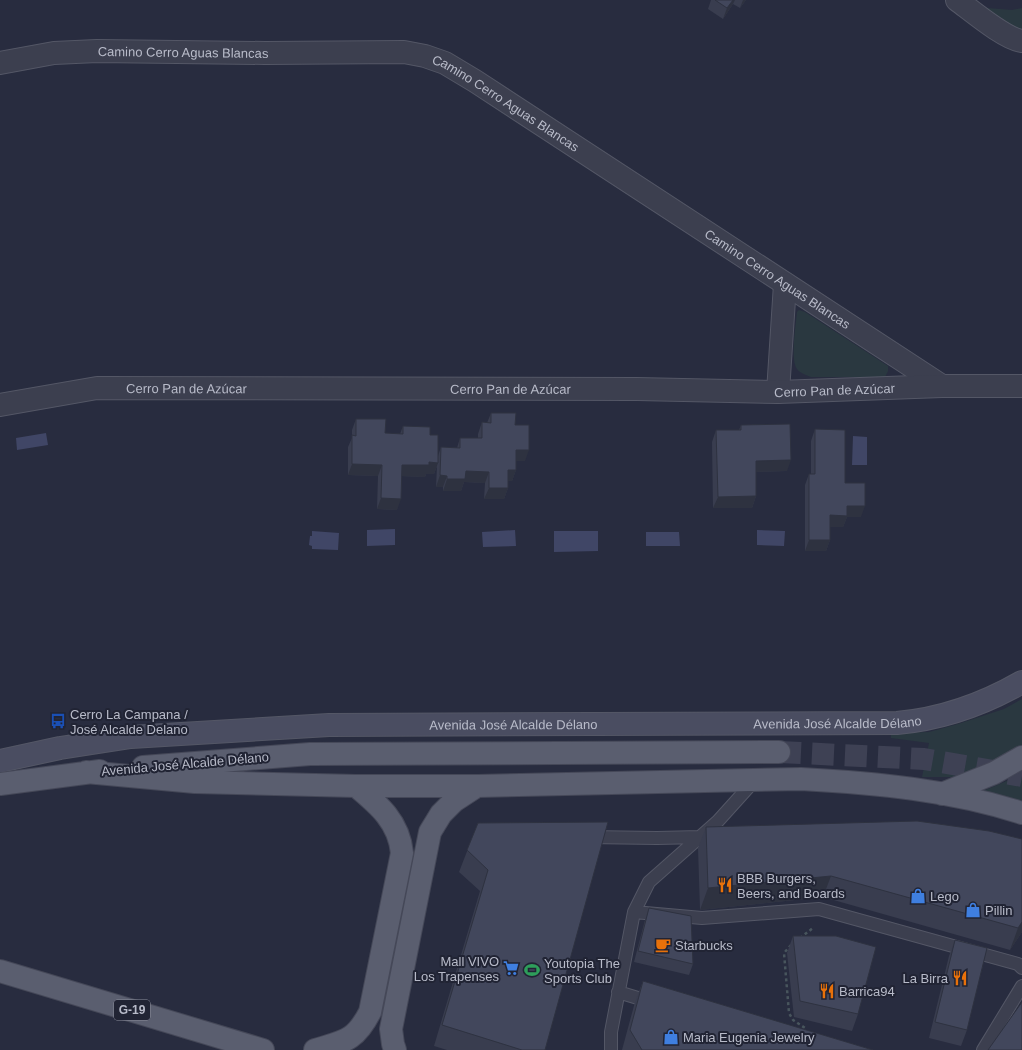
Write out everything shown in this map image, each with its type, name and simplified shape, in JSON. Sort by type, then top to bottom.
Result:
[{"type":"main road","name":"Avenida José Alcalde Délano","points":[[0,761],[60,748],[131,737],[329,725],[897,723],[941,717],[962,710],[1022,682]]},
{"type":"main road","name":"Avenida José Alcalde Délano","points":[[0,784],[86,772],[310,754],[779,752]]},
{"type":"main road","points":[[942,794],[994,773],[1022,757]]},
{"type":"main road","points":[[86,772],[195,782],[356,786],[477,786],[802,779],[895,786],[980,802],[1022,813]]},
{"type":"main road","points":[[315,1050],[347,1040],[363,1025],[370,1012],[402,853],[401,843],[395,827],[377,803],[356,786]]},
{"type":"main road","points":[[395,1050],[391,1029],[430,832],[441,814],[454,801],[477,786]]},
{"type":"main road","name":"G-19","points":[[0,971],[263,1050]]},
{"type":"street","points":[[957,0],[1003,33],[1022,42]]},
{"type":"street","name":"Camino Cerro Aguas Blancas","points":[[0,63],[54,53],[97,51],[266,53],[404,52],[425,56],[445,63],[475,81],[942,386]]},
{"type":"street","points":[[778,392],[785,284]]},
{"type":"street","name":"Cerro Pan de Azúcar","points":[[0,405],[96,388],[637,389],[778,392],[942,386],[1022,386]]},
{"type":"lane","points":[[611,1050],[611,1032],[634,912],[649,882],[718,821],[755,780]]},
{"type":"lane","points":[[580,837],[700,837]]},
{"type":"lane","points":[[634,912],[702,918],[819,909],[1018,964],[1022,968]]},
{"type":"lane","points":[[983,1050],[1022,986]]},
{"type":"lane","points":[[618,992],[663,1005]]},
{"type":"path","points":[[797,939],[817,924],[819,909]]},
{"type":"path","points":[[793,943],[784,953],[789,1013],[793,1020],[805,1028],[808,1035]]},
{"type":"shaded area","points":[[975,7],[1012,10],[1022,8],[1022,34]]},
{"type":"shaded area","points":[[799,310],[805,312],[888,366],[888,371],[885,377],[811,377],[800,372],[797,369],[794,358],[797,312]]},
{"type":"shaded area","points":[[1022,699],[1022,746],[993,762],[954,777],[922,777],[929,743],[891,738],[891,733],[929,732],[958,724],[1004,709]]},
{"type":"shaded area","points":[[1022,772],[1022,801],[983,791],[1009,780]]},
{"type":"water","points":[[46,433],[48,445],[17,450],[16,438]]},
{"type":"water","points":[[853,436],[867,437],[867,465],[852,465]]},
{"type":"water","points":[[395,529],[395,545],[367,546],[367,530]]},
{"type":"water","points":[[515,530],[516,546],[483,547],[482,532]]},
{"type":"water","points":[[757,530],[785,531],[784,546],[757,545]]},
{"type":"water","points":[[312,531],[339,533],[338,550],[312,549],[312,546],[309,545]]},
{"type":"water","points":[[554,531],[598,531],[598,551],[554,552]]},
{"type":"water","points":[[646,532],[679,532],[680,546],[646,546]]},
{"type":"building","points":[[715,0],[733,0],[727,8]]},
{"type":"building","points":[[491,413],[516,413],[515,425],[529,425],[529,450],[516,450],[516,470],[508,470],[508,488],[489,488],[489,472],[466,471],[465,479],[447,479],[447,476],[440,475],[441,447],[460,448],[460,438],[482,438],[482,422],[491,423]]},
{"type":"building","points":[[356,419],[386,419],[385,433],[403,434],[403,426],[430,427],[430,435],[438,435],[438,463],[429,462],[429,465],[402,465],[401,499],[381,498],[382,465],[352,464],[352,435],[356,436]]},
{"type":"building","points":[[790,424],[791,460],[756,461],[756,496],[718,497],[716,430],[741,430],[741,425]]},
{"type":"building","points":[[815,429],[845,430],[845,483],[865,483],[865,506],[847,506],[847,516],[830,515],[830,540],[809,540],[809,474],[815,474]]},
{"type":"building","points":[[917,821],[989,831],[1022,839],[1022,922],[1018,928],[831,876],[708,888],[706,827]]},
{"type":"building","name":"Mall VIVO Los Trapenses","points":[[608,822],[545,1050],[522,1050],[442,1025],[488,870],[467,850],[478,823]]},
{"type":"building","name":"Starbucks","points":[[649,908],[691,916],[693,964],[638,951]]},
{"type":"building","name":"Barrica94","points":[[793,936],[836,936],[876,947],[858,1014],[800,1001]]},
{"type":"building","points":[[955,940],[987,948],[967,1030],[935,1022]]},
{"type":"building","points":[[643,981],[873,1050],[642,1050],[630,1030]]},
{"type":"building","points":[[1022,1002],[1022,1050],[988,1050]]},
{"type":"tunnel","points":[[779,752],[924,759],[1022,776]]},
{"type":"place","name":"Cerro La Campana / José Alcalde Delano","points":[[58,721]]},
{"type":"place","name":"BBB Burgers, Beers, and Boards","points":[[725,885]]},
{"type":"place","name":"Lego","points":[[918,896]]},
{"type":"place","name":"Pillin","points":[[973,910]]},
{"type":"place","name":"Starbucks","points":[[663,945]]},
{"type":"place","name":"Mall VIVO Los Trapenses","points":[[511,968]]},
{"type":"place","name":"Youtopia The Sports Club","points":[[532,970]]},
{"type":"place","name":"La Birra","points":[[960,978]]},
{"type":"place","name":"Barrica94","points":[[827,991]]},
{"type":"place","name":"Maria Eugenia Jewelry","points":[[671,1037]]}]
